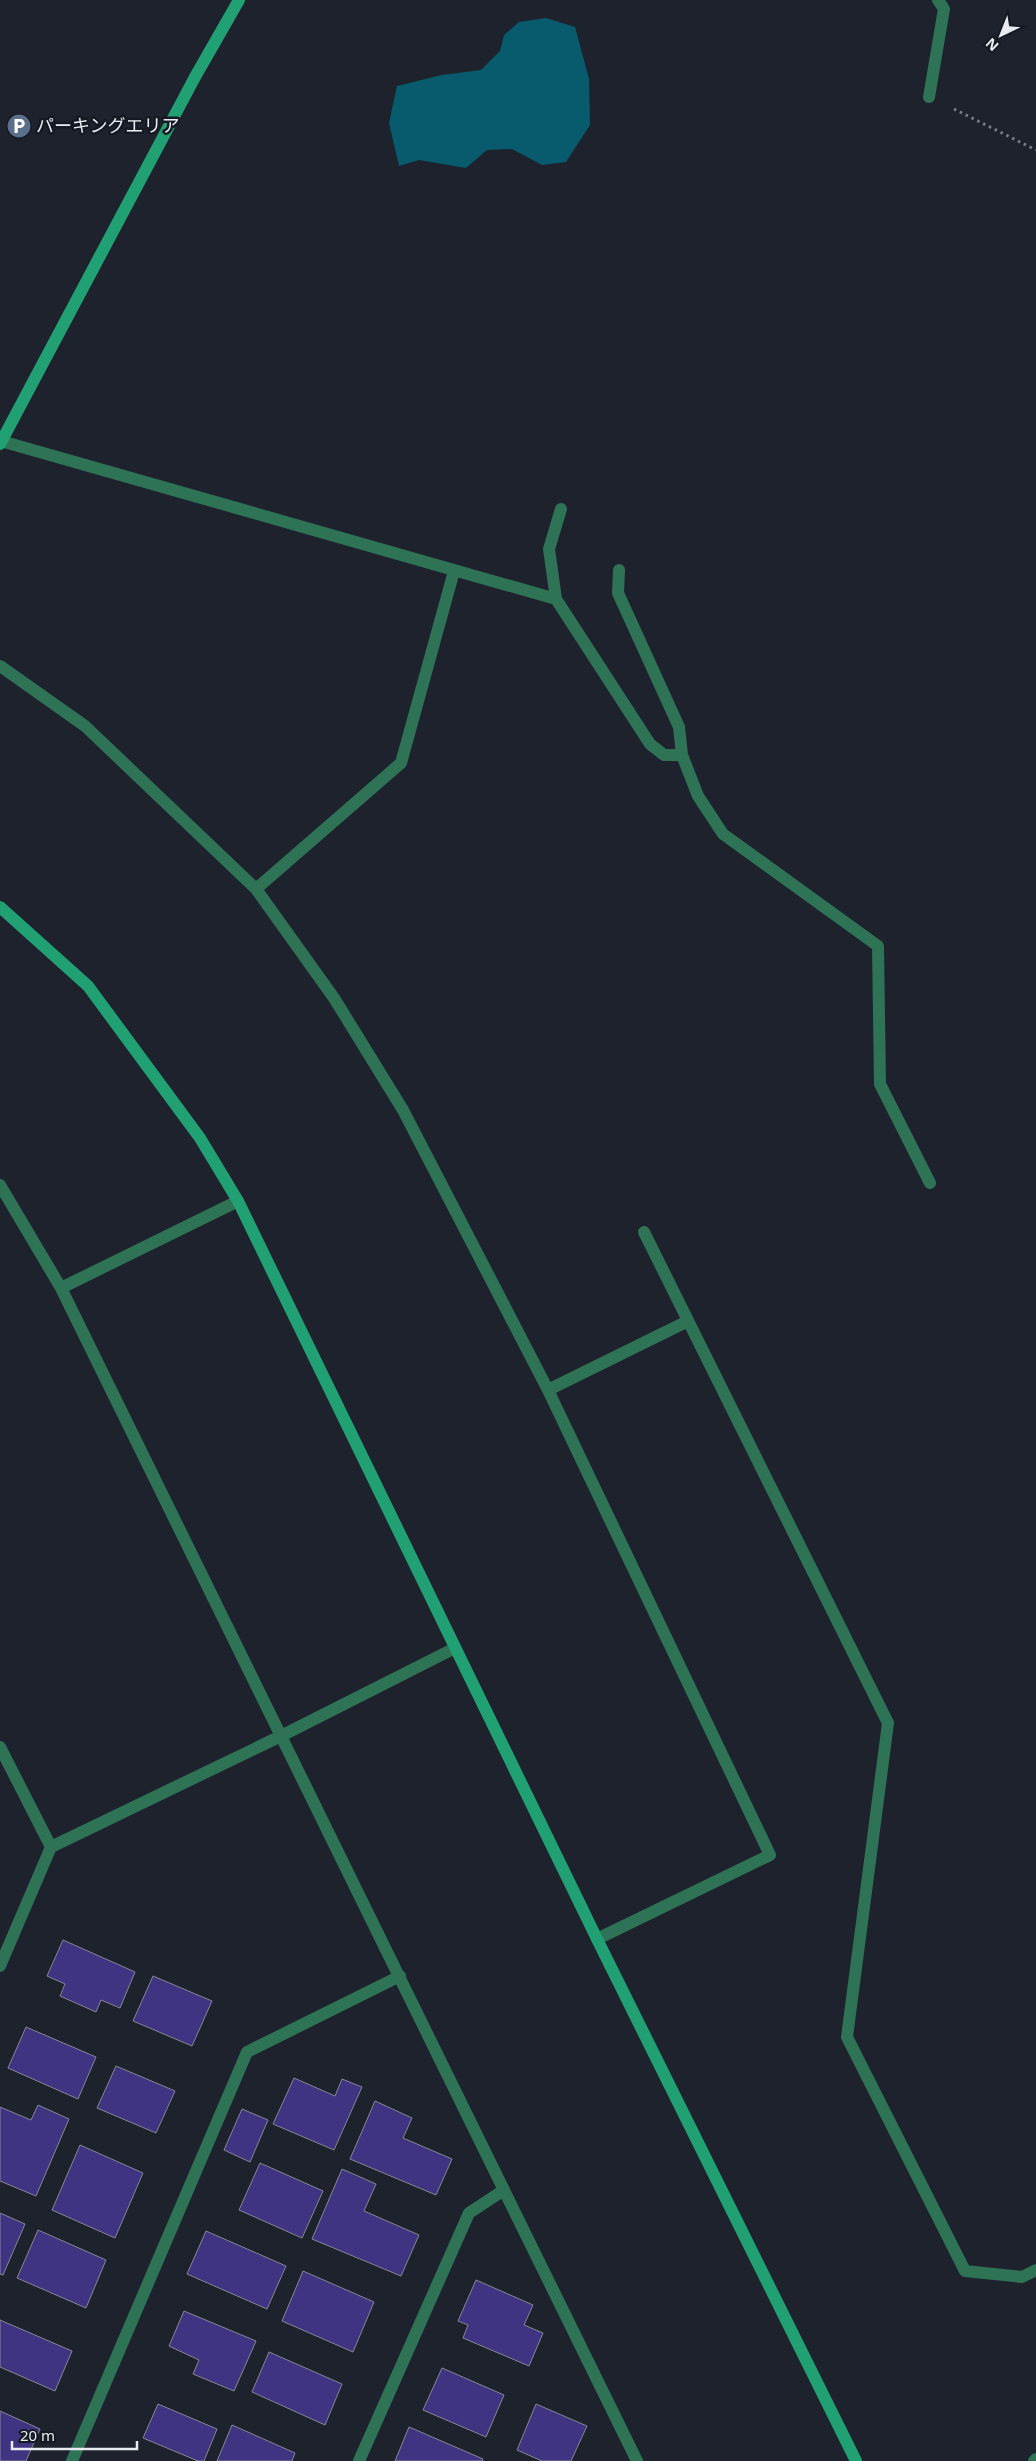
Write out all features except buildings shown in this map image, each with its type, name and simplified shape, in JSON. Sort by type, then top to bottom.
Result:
[{"type":"street","points":[[240,0],[195,77],[1,442],[556,599]]},
{"type":"street","points":[[929,97],[944,9],[938,0]]},
{"type":"street","points":[[560,509],[549,549],[556,599],[650,744],[664,755],[682,755]]},
{"type":"street","points":[[256,889],[400,763],[454,570]]},
{"type":"street","points":[[619,570],[618,593],[679,727],[682,755],[698,796],[724,834],[878,946],[880,1084],[930,1183]]},
{"type":"street","points":[[0,666],[85,726],[256,889],[334,998],[402,1110],[548,1390],[770,1855],[597,1939]]},
{"type":"street","points":[[0,907],[88,986],[200,1138],[238,1201],[597,1939],[856,2461]]},
{"type":"street","points":[[0,1185],[61,1288],[637,2461]]},
{"type":"street","points":[[61,1288],[238,1201]]},
{"type":"street","points":[[644,1232],[888,1723],[847,2037],[965,2271],[1022,2277],[1036,2270]]},
{"type":"street","points":[[548,1390],[688,1320]]},
{"type":"street","points":[[0,1966],[51,1847],[282,1736],[455,1648]]},
{"type":"street","points":[[0,1747],[51,1847]]},
{"type":"street","points":[[72,2461],[248,2052],[400,1976]]},
{"type":"street","points":[[359,2461],[469,2213],[504,2190]]},
{"type":"path","points":[[929,97],[1036,150]]},
{"type":"water","points":[[546,18],[575,27],[589,79],[590,125],[566,162],[542,165],[512,149],[487,150],[466,168],[419,160],[399,166],[389,123],[397,86],[442,75],[481,70],[500,51],[504,35],[519,22]]},
{"type":"place","name":"パーキングエリア","points":[[19,126]]}]
